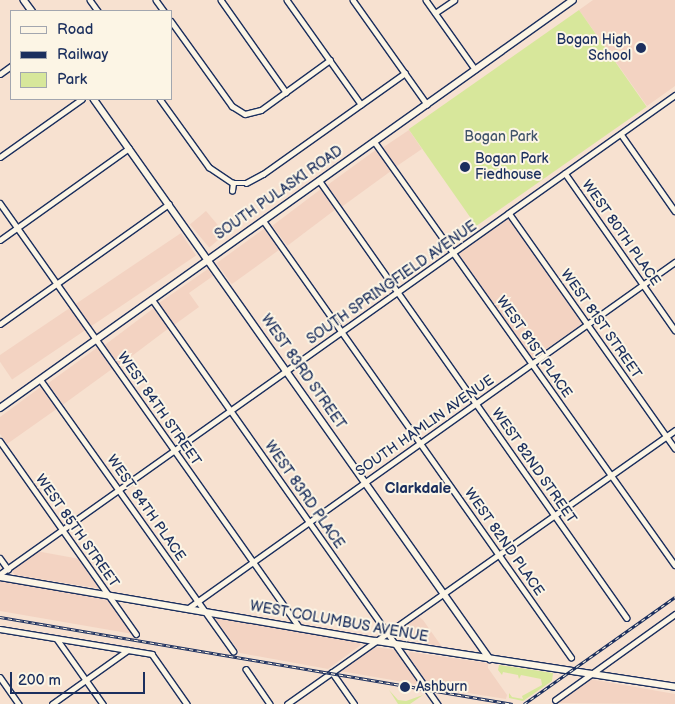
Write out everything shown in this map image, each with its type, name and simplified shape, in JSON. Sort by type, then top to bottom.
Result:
[{"type":"main road","name":"SOUTH PULASKI ROAD","points":[[0,408],[573,0]]},
{"type":"main road","name":"WEST COLUMBUS AVENUE","points":[[0,576],[376,641],[675,687]]},
{"type":"street","points":[[221,0],[286,92]]},
{"type":"street","points":[[287,0],[361,104]]},
{"type":"street","points":[[353,0],[427,104]]},
{"type":"street","points":[[426,0],[475,69]]},
{"type":"street","points":[[435,13],[454,0]]},
{"type":"street","points":[[172,22],[232,106],[245,117],[261,110],[330,60]]},
{"type":"street","points":[[161,100],[209,167],[233,183],[246,183],[263,174],[405,73]]},
{"type":"street","name":"SOUTH SPRINGFIELD AVENUE","points":[[0,576],[675,95]]},
{"type":"street","points":[[0,157],[81,100]]},
{"type":"street","name":"WEST 83RD STREET","points":[[95,100],[490,659]]},
{"type":"street","points":[[621,134],[675,211]]},
{"type":"street","name":"WEST 81ST PLACE","points":[[374,141],[675,565]]},
{"type":"street","points":[[0,240],[129,148]]},
{"type":"street","name":"WEST 80TH PLACE","points":[[565,173],[675,330]]},
{"type":"street","name":"WEST 82ND STREET","points":[[319,180],[627,618]]},
{"type":"street","points":[[232,190],[233,183]]},
{"type":"street","name":"WEST 84TH STREET","points":[[0,203],[300,628]]},
{"type":"street","points":[[0,324],[169,204]]},
{"type":"street","name":"WEST 81ST STREET","points":[[510,213],[675,448]]},
{"type":"street","name":"WEST 82ND PLACE","points":[[263,220],[571,657]]},
{"type":"street","name":"SOUTH HAMLIN AVENUE","points":[[188,609],[675,262]]},
{"type":"street","name":"WEST 83RD PLACE","points":[[152,300],[438,704]]},
{"type":"street","name":"WEST 84TH PLACE","points":[[40,379],[233,651]]},
{"type":"street","points":[[287,704],[675,430]]},
{"type":"street","name":"WEST 85TH STREET","points":[[0,440],[136,634]]},
{"type":"street","points":[[0,558],[8,569]]},
{"type":"street","points":[[555,700],[675,614]]},
{"type":"street","points":[[0,629],[152,654],[187,704]]},
{"type":"street","points":[[57,639],[103,704]]},
{"type":"street","points":[[52,704],[128,650]]},
{"type":"street","points":[[246,669],[270,704]]},
{"type":"street","points":[[332,672],[354,704]]},
{"type":"street","points":[[0,677],[19,704]]},
{"type":"shaded area","name":"Bogan High School","points":[[593,0],[675,0],[675,86],[647,106],[579,10]]},
{"type":"shaded area","points":[[409,130],[422,149],[396,166],[383,147]]},
{"type":"shaded area","points":[[377,149],[392,170],[342,206],[327,185]]},
{"type":"shaded area","points":[[321,189],[336,209],[287,246],[272,226]]},
{"type":"shaded area","points":[[206,211],[225,234],[209,247],[190,224]]},
{"type":"shaded area","points":[[508,216],[583,323],[532,359],[457,252]]},
{"type":"shaded area","points":[[265,228],[280,249],[232,284],[216,263]]},
{"type":"shaded area","points":[[181,233],[196,255],[12,380],[0,362],[0,355]]},
{"type":"shaded area","points":[[208,269],[213,276],[189,293],[199,307],[174,325],[159,303]]},
{"type":"shaded area","points":[[154,308],[169,328],[120,365],[104,345]]},
{"type":"shaded area","points":[[98,347],[113,368],[63,404],[48,383]]},
{"type":"shaded area","points":[[42,386],[58,408],[7,444],[0,434],[0,417]]},
{"type":"shaded area","points":[[36,551],[80,559],[102,589],[15,575],[11,570]]},
{"type":"shaded area","points":[[0,581],[109,599],[133,634],[0,611]]},
{"type":"shaded area","points":[[418,616],[423,620],[442,647],[394,636]]},
{"type":"shaded area","points":[[214,617],[359,642],[361,645],[328,669],[240,653]]},
{"type":"shaded area","points":[[375,647],[396,650],[421,685],[340,671]]},
{"type":"shaded area","points":[[410,652],[488,663],[488,668],[507,695],[506,699],[430,687],[408,655]]},
{"type":"shaded area","points":[[590,679],[675,694],[675,704],[557,703]]},
{"type":"green space","name":"Bogan Park","points":[[579,10],[647,107],[476,226],[409,129]]},
{"type":"green space","points":[[499,665],[553,673],[552,681],[523,701],[509,698],[509,693],[512,697],[523,699],[522,696],[542,685],[541,679],[521,675],[519,679],[518,675],[503,672],[502,675],[498,670]]},
{"type":"green space","points":[[389,690],[398,700],[406,701],[423,695],[410,704],[398,704]]},
{"type":"railway","points":[[524,704],[675,597]]},
{"type":"railway","points":[[0,617],[513,704]]},
{"type":"place","name":"Bogan High School","points":[[641,48]]},
{"type":"place","name":"Bogan Park Fiedhouse","points":[[465,167]]},
{"type":"place","name":"Ashburn","points":[[405,687]]},
{"type":"district","name":"Clarkdale","points":[[418,489]]}]
